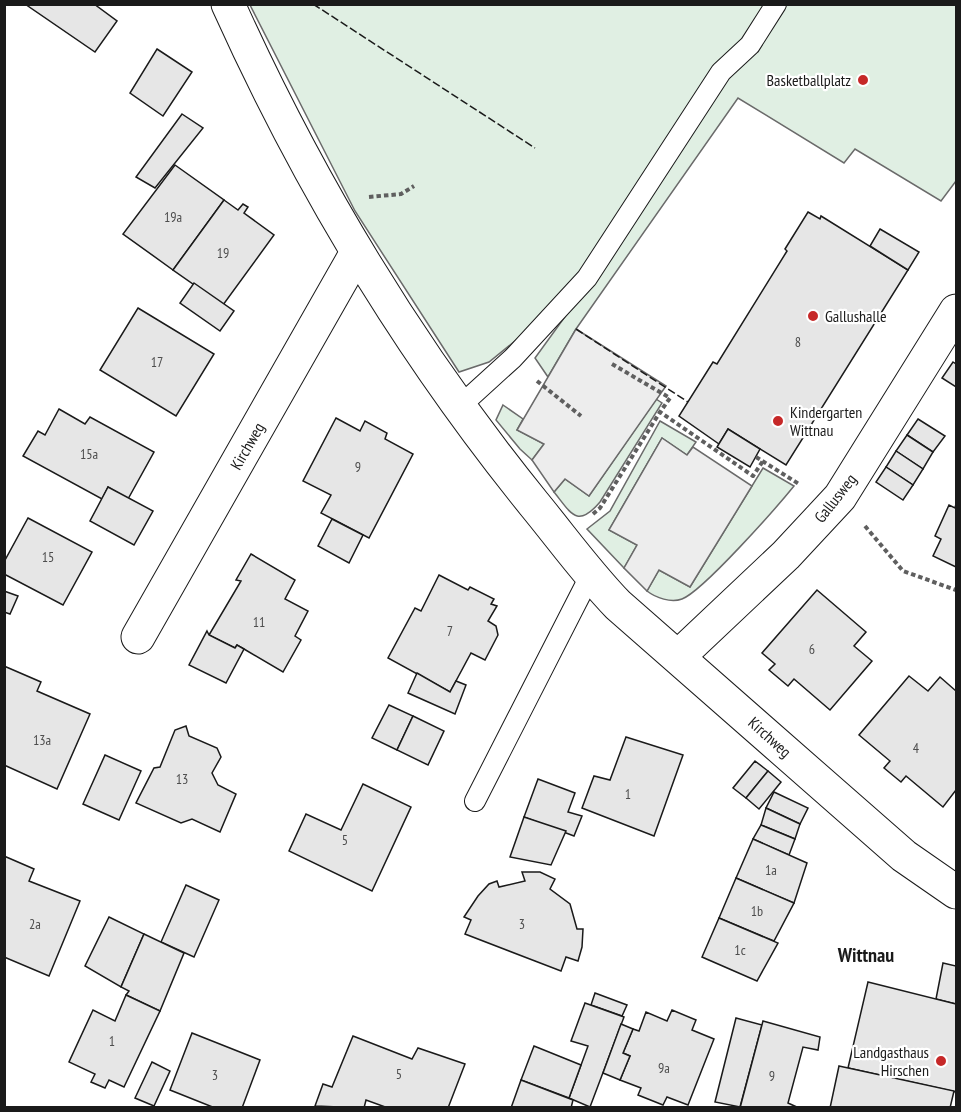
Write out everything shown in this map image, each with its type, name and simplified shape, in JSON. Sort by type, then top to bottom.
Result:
[{"type":"street","name":"Kirchweg","points":[[228,4],[263,83],[356,254],[458,408],[590,576],[618,605],[680,656],[904,856],[957,892]]},
{"type":"street","name":"Kirchweg","points":[[138,637],[356,254]]},
{"type":"street","name":"Gallusweg","points":[[680,656],[786,555],[836,502],[957,311]]},
{"type":"lane","points":[[458,408],[513,358],[587,278],[721,72],[750,45],[776,4]]},
{"type":"lane","points":[[475,801],[590,576]]},
{"type":"path","points":[[562,540],[600,508],[670,398],[612,364]]},
{"type":"path","points":[[543,386],[581,416]]},
{"type":"path","points":[[660,412],[753,476],[763,461]]},
{"type":"path","points":[[756,457],[836,502],[903,571],[957,590]]},
{"type":"green space","points":[[250,5],[956,5],[956,181],[941,201],[855,149],[844,163],[738,98],[576,329],[548,377],[535,358],[593,278],[489,362],[459,372],[355,211]]},
{"type":"green space","points":[[656,399],[662,403],[600,502],[586,515],[580,516],[570,512],[554,492],[565,479],[589,496]]},
{"type":"green space","points":[[503,405],[523,419],[517,430],[544,444],[532,460],[496,420]]},
{"type":"green space","points":[[660,421],[696,442],[687,455],[662,438],[609,530],[637,545],[624,568],[587,529],[610,511]]},
{"type":"green space","points":[[763,468],[794,486],[740,547],[706,581],[682,599],[664,599],[647,591],[659,570],[690,587]]},
{"type":"shaded area","points":[[576,329],[666,386],[589,496],[565,479],[554,492],[532,460],[544,444],[517,430]]},
{"type":"shaded area","points":[[662,438],[687,455],[693,447],[752,486],[690,587],[659,570],[647,591],[624,568],[637,545],[609,530]]},
{"type":"building","points":[[25,4],[94,4],[117,21],[95,52]]},
{"type":"building","points":[[157,49],[192,72],[163,116],[130,93]]},
{"type":"building","points":[[182,114],[203,128],[155,188],[136,177]]},
{"type":"building","points":[[175,165],[224,200],[173,270],[123,234]]},
{"type":"building","points":[[224,200],[238,210],[243,204],[248,207],[244,213],[274,235],[223,305],[173,270]]},
{"type":"building","name":"Gallushalle","points":[[808,212],[820,219],[821,216],[908,270],[786,465],[728,429],[719,444],[679,416],[713,362],[717,364],[787,251],[785,249]]},
{"type":"building","points":[[880,229],[919,252],[908,270],[870,246]]},
{"type":"building","points":[[194,283],[234,311],[220,331],[180,303]]},
{"type":"building","points":[[138,308],[214,354],[176,416],[100,370]]},
{"type":"building","points":[[953,362],[956,364],[956,387],[942,378]]},
{"type":"building","points":[[59,409],[85,424],[90,417],[154,452],[128,499],[108,487],[102,499],[23,456],[38,431],[45,435]]},
{"type":"building","points":[[336,418],[360,431],[365,421],[387,433],[385,439],[413,454],[369,538],[321,513],[331,495],[303,481]]},
{"type":"building","points":[[918,419],[945,436],[933,452],[907,435]]},
{"type":"building","points":[[728,429],[760,449],[750,467],[717,447]]},
{"type":"building","points":[[907,435],[933,452],[923,469],[896,451]]},
{"type":"building","points":[[896,451],[923,469],[913,485],[886,467]]},
{"type":"building","points":[[886,467],[913,485],[903,500],[876,482]]},
{"type":"building","points":[[108,487],[153,511],[134,545],[90,521]]},
{"type":"building","points":[[956,504],[956,567],[933,556],[941,539],[935,536],[949,505],[955,508]]},
{"type":"building","points":[[28,518],[92,552],[63,605],[4,574],[4,562]]},
{"type":"building","points":[[332,519],[363,535],[349,563],[318,546]]},
{"type":"building","points":[[251,554],[295,580],[285,599],[308,611],[295,636],[301,640],[283,672],[237,645],[235,648],[209,635],[241,581],[236,580]]},
{"type":"building","points":[[439,575],[468,590],[470,587],[494,599],[491,604],[497,606],[488,621],[496,626],[498,635],[485,660],[471,653],[450,692],[388,658],[415,608],[421,611]]},
{"type":"building","points":[[817,590],[866,632],[854,646],[872,661],[830,710],[794,679],[788,686],[769,670],[775,664],[762,653]]},
{"type":"building","points":[[4,591],[18,596],[10,614],[4,612]]},
{"type":"building","points":[[207,631],[209,635],[235,648],[237,645],[244,649],[226,683],[189,665]]},
{"type":"building","points":[[4,666],[41,682],[37,691],[90,714],[57,789],[4,765]]},
{"type":"building","points":[[417,673],[450,692],[456,681],[466,685],[455,714],[408,693]]},
{"type":"building","points":[[909,676],[928,691],[940,677],[956,691],[956,790],[943,807],[906,776],[901,782],[884,768],[890,761],[859,735]]},
{"type":"building","points":[[389,705],[413,716],[397,750],[372,738]]},
{"type":"building","points":[[413,716],[444,731],[428,765],[397,750]]},
{"type":"building","points":[[186,726],[189,736],[217,748],[221,757],[212,773],[218,785],[236,794],[220,832],[192,819],[181,823],[136,803],[154,768],[160,767],[175,730]]},
{"type":"building","points":[[626,737],[683,755],[654,836],[582,808],[594,776],[610,780]]},
{"type":"building","points":[[105,755],[141,771],[119,820],[83,804]]},
{"type":"building","points":[[755,761],[768,771],[746,798],[733,788]]},
{"type":"building","points":[[768,771],[781,782],[759,809],[746,798]]},
{"type":"building","points":[[538,779],[575,793],[568,812],[582,816],[574,836],[524,817]]},
{"type":"building","points":[[363,784],[411,807],[372,891],[289,851],[306,814],[341,830]]},
{"type":"building","points":[[774,792],[808,808],[800,824],[766,808]]},
{"type":"building","points":[[766,808],[800,824],[795,839],[761,825]]},
{"type":"building","points":[[524,817],[566,831],[551,865],[510,857]]},
{"type":"building","points":[[761,825],[795,839],[789,855],[753,839]]},
{"type":"building","points":[[753,839],[807,863],[794,903],[736,878]]},
{"type":"building","points":[[4,856],[34,869],[29,881],[80,901],[49,976],[4,957]]},
{"type":"building","points":[[522,872],[540,872],[555,879],[550,889],[570,904],[577,929],[583,929],[578,961],[566,957],[561,971],[465,934],[471,920],[464,917],[489,884],[497,881],[499,887],[525,881]]},
{"type":"building","points":[[736,878],[794,903],[774,941],[719,918]]},
{"type":"building","points":[[186,885],[219,900],[194,957],[161,942]]},
{"type":"building","points":[[109,917],[144,934],[121,987],[85,966]]},
{"type":"building","points":[[719,918],[778,943],[757,981],[702,957]]},
{"type":"building","points":[[144,934],[184,953],[160,1011],[126,995],[129,991],[121,987]]},
{"type":"building","points":[[943,963],[956,966],[956,1004],[936,999]]},
{"type":"building","points":[[868,982],[956,1004],[956,1092],[848,1068]]},
{"type":"building","points":[[595,993],[627,1005],[622,1016],[591,1005]]},
{"type":"building","points":[[126,995],[160,1011],[124,1087],[109,1080],[105,1088],[91,1082],[95,1074],[69,1062],[93,1010],[115,1021]]},
{"type":"building","points":[[585,1003],[624,1017],[590,1107],[569,1098],[588,1046],[571,1041]]},
{"type":"building","points":[[672,1010],[696,1020],[692,1030],[714,1039],[688,1105],[667,1097],[663,1105],[638,1095],[641,1088],[620,1080],[630,1056],[623,1053],[633,1029],[639,1031],[646,1012],[667,1021]]},
{"type":"building","points":[[736,1018],[762,1025],[740,1107],[715,1102]]},
{"type":"building","points":[[763,1021],[820,1037],[818,1050],[803,1047],[788,1103],[799,1108],[740,1108]]},
{"type":"building","points":[[621,1024],[633,1029],[623,1053],[630,1056],[620,1080],[603,1073]]},
{"type":"building","points":[[192,1033],[260,1060],[242,1108],[215,1108],[170,1090]]},
{"type":"building","points":[[353,1036],[412,1059],[418,1048],[465,1064],[448,1108],[388,1108],[366,1100],[364,1108],[315,1106],[323,1084],[332,1087]]},
{"type":"building","points":[[534,1046],[581,1065],[569,1098],[521,1080]]},
{"type":"building","points":[[152,1062],[170,1071],[154,1106],[135,1098]]},
{"type":"building","points":[[839,1066],[954,1091],[950,1108],[830,1108]]},
{"type":"building","points":[[521,1080],[573,1100],[571,1108],[511,1108]]},
{"type":"fence","points":[[313,4],[535,148]]},
{"type":"fence","points":[[576,329],[688,402]]},
{"type":"place","name":"Basketballplatz","points":[[863,80]]},
{"type":"place","name":"Gallushalle","points":[[813,316]]},
{"type":"place","name":"Kindergarten Wittnau","points":[[778,421]]},
{"type":"place","name":"Landgasthaus Hirschen","points":[[941,1061]]},
{"type":"district","name":"Wittnau","points":[[866,955]]}]
